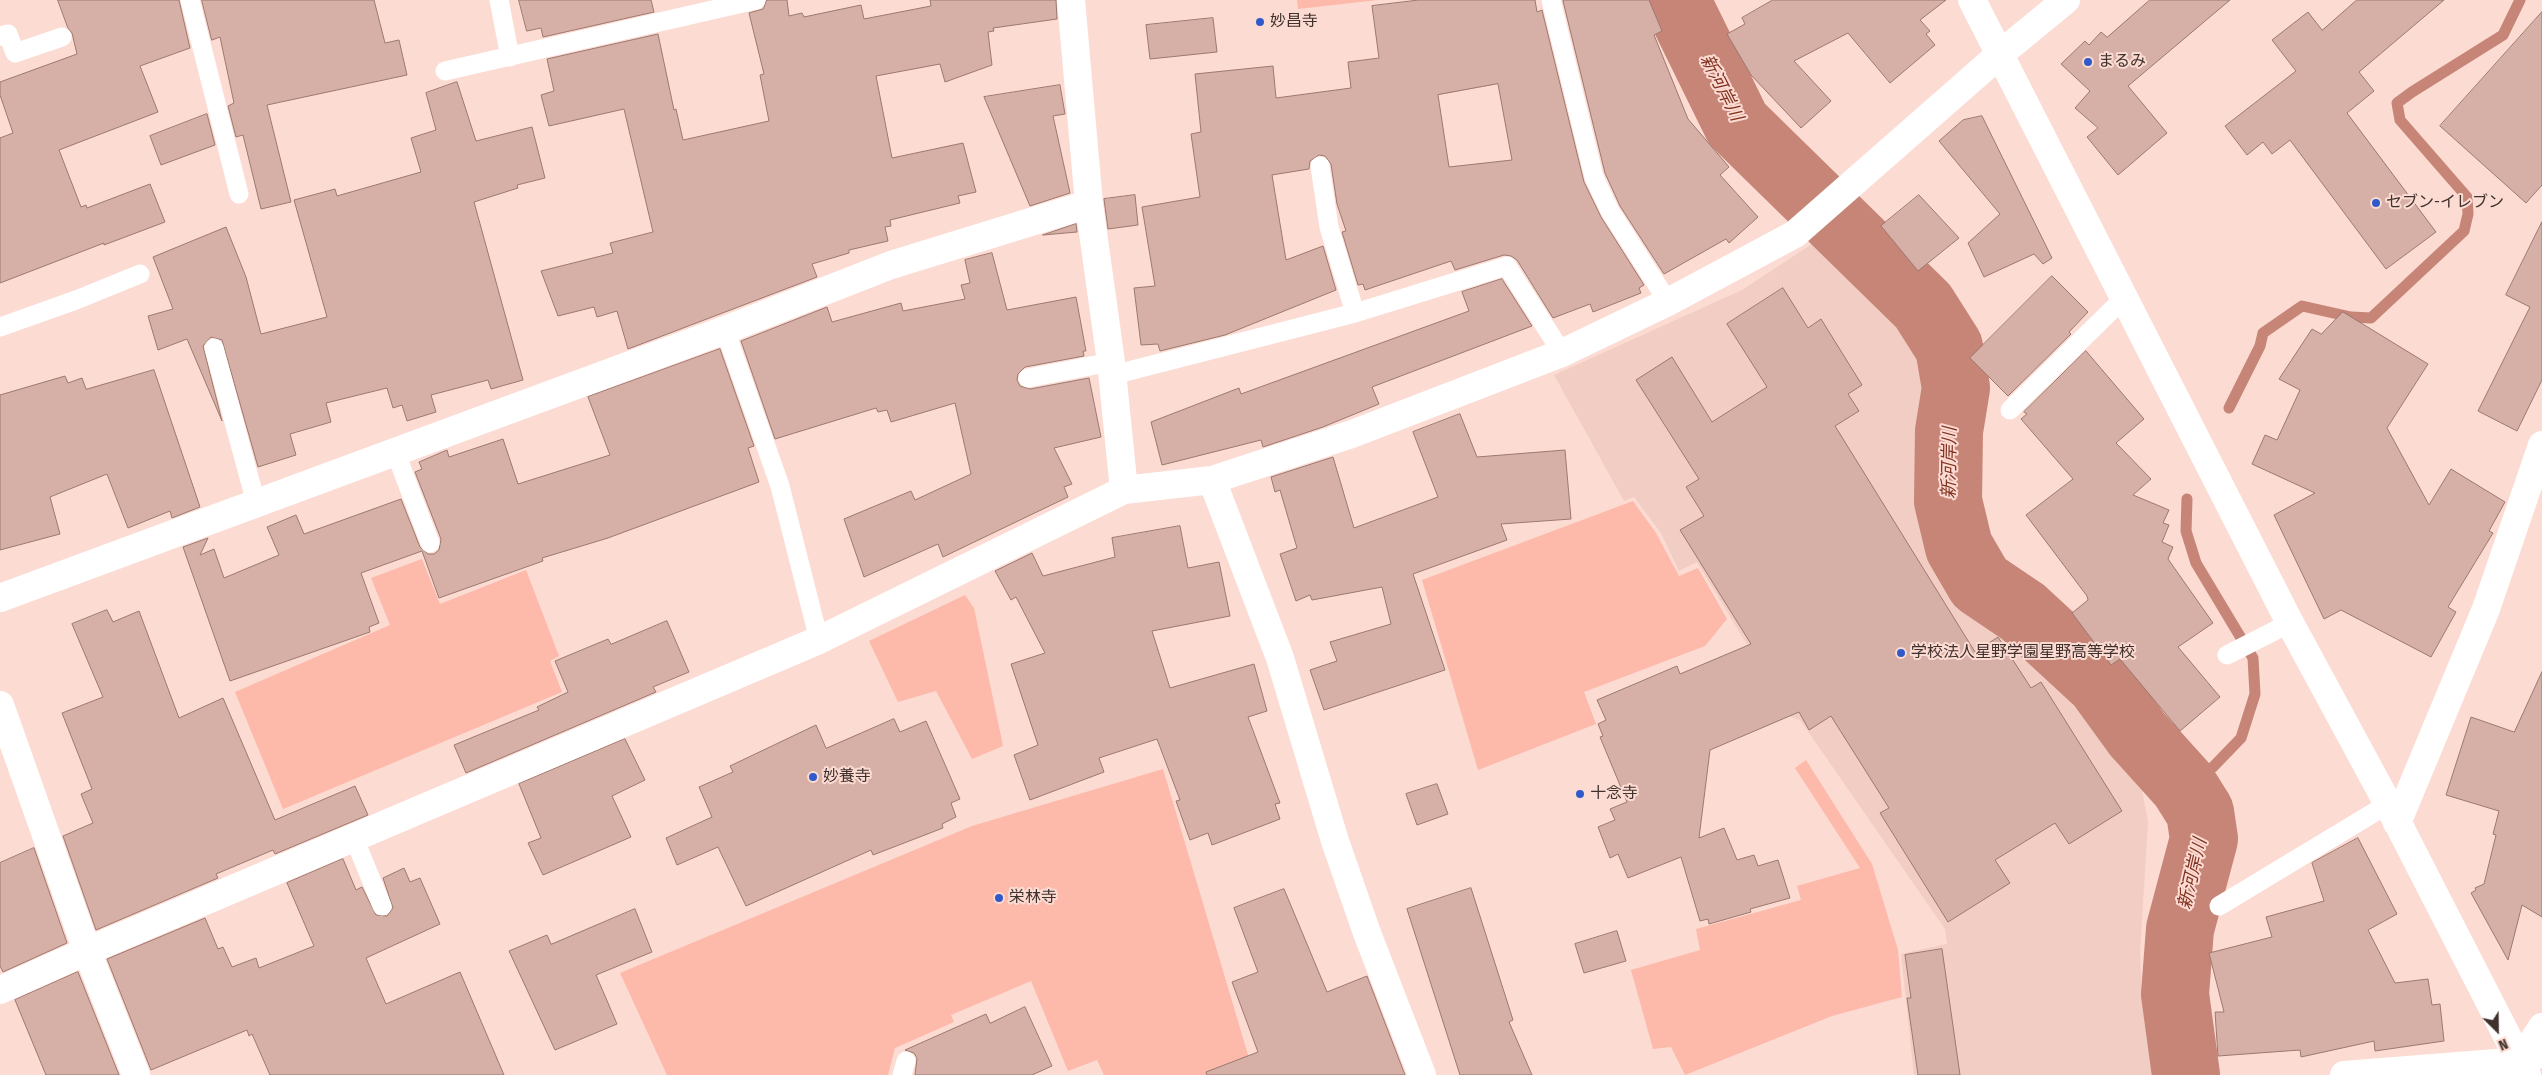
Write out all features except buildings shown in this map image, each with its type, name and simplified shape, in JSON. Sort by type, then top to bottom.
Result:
[{"type":"street","points":[[1071,0],[1089,204],[1112,369],[1124,490]]},
{"type":"street","points":[[1972,0],[2290,623],[2525,1066]]},
{"type":"street","points":[[0,990],[87,951],[819,640],[1124,490],[1212,480],[1352,434],[1562,353],[1668,302],[1796,234],[1999,55],[2066,0]]},
{"type":"street","points":[[0,598],[725,330],[891,265],[1089,204]]},
{"type":"street","points":[[2392,814],[2486,609],[2542,446]]},
{"type":"street","points":[[1212,480],[1280,658],[1335,842],[1367,933],[1422,1075]]},
{"type":"street","points":[[0,705],[87,951],[136,1075]]},
{"type":"street","points":[[2525,1066],[2542,1027]]},
{"type":"street","points":[[2344,1075],[2525,1066]]},
{"type":"lane","points":[[190,0],[239,194]]},
{"type":"lane","points":[[499,0],[510,58]]},
{"type":"lane","points":[[444,71],[510,58],[756,0]]},
{"type":"lane","points":[[1551,0],[1594,177],[1610,211],[1668,302]]},
{"type":"lane","points":[[0,36],[8,34],[15,53],[62,37]]},
{"type":"lane","points":[[1320,166],[1329,227],[1355,314]]},
{"type":"lane","points":[[1028,378],[1112,369],[1355,314],[1507,266],[1562,353]]},
{"type":"lane","points":[[0,327],[76,300],[140,274]]},
{"type":"lane","points":[[2010,410],[2124,298]]},
{"type":"lane","points":[[725,330],[780,486],[819,640]]},
{"type":"lane","points":[[214,348],[256,504]]},
{"type":"lane","points":[[395,451],[430,543]]},
{"type":"lane","points":[[2227,655],[2290,623]]},
{"type":"lane","points":[[2219,906],[2392,814]]},
{"type":"lane","points":[[354,838],[382,906]]},
{"type":"shaded area","points":[[1297,0],[1378,0],[1298,9]]},
{"type":"shaded area","name":"学校法人星野学園星野高等学校","points":[[1821,238],[1889,305],[1912,343],[1930,386],[1940,431],[1936,481],[1941,512],[1950,542],[1968,579],[1990,605],[2039,643],[2061,663],[2117,745],[2142,790],[2148,822],[2140,953],[2142,993],[2152,1075],[1914,1075],[1901,954],[1947,944],[1945,929],[1800,720],[1791,717],[1697,562],[1679,571],[1661,533],[1634,497],[1624,501],[1554,375],[1742,290]]},
{"type":"shaded area","points":[[1633,501],[1656,533],[1679,576],[1698,568],[1727,619],[1705,646],[1584,692],[1596,724],[1478,770],[1422,580]]},
{"type":"shaded area","points":[[422,559],[440,604],[526,570],[559,656],[550,661],[562,692],[283,809],[235,692],[390,625],[371,578]]},
{"type":"shaded area","points":[[965,595],[974,608],[1003,746],[972,759],[936,691],[898,702],[869,641]]},
{"type":"shaded area","points":[[1806,760],[1872,864],[1898,950],[1902,997],[1832,1016],[1685,1075],[1671,1047],[1653,1049],[1631,970],[1700,950],[1696,929],[1801,900],[1797,886],[1860,868],[1795,768]]},
{"type":"shaded area","name":"栄林寺","points":[[1163,769],[1254,1075],[1104,1075],[1097,1060],[1068,1071],[1031,981],[951,1015],[954,1022],[895,1048],[888,1075],[667,1075],[620,973],[972,826]]},
{"type":"waterway","name":"新河岸川","points":[[1676,0],[1737,124],[1923,306],[1949,347],[1956,388],[1949,431],[1948,501],[1959,547],[1980,583],[2023,612],[2100,683],[2137,734],[2183,785],[2200,812],[2204,839],[2180,929],[2175,994],[2186,1075]]},
{"type":"waterway","points":[[2229,408],[2260,346],[2263,333],[2302,306],[2351,317],[2371,318],[2464,231],[2468,214],[2467,197],[2400,120],[2397,103],[2503,35],[2520,0]]},
{"type":"waterway","points":[[2183,785],[2213,767],[2241,738],[2255,694],[2253,658],[2196,563],[2186,531],[2187,499]]},
{"type":"place","name":"妙昌寺","points":[[1260,22]]},
{"type":"place","name":"まるみ","points":[[2088,62]]},
{"type":"place","name":"セブン-イレブン","points":[[2376,203]]},
{"type":"place","name":"学校法人星野学園星野高等学校","points":[[1901,653]]},
{"type":"place","name":"妙養寺","points":[[813,777]]},
{"type":"place","name":"十念寺","points":[[1580,794]]},
{"type":"place","name":"栄林寺","points":[[999,898]]}]
